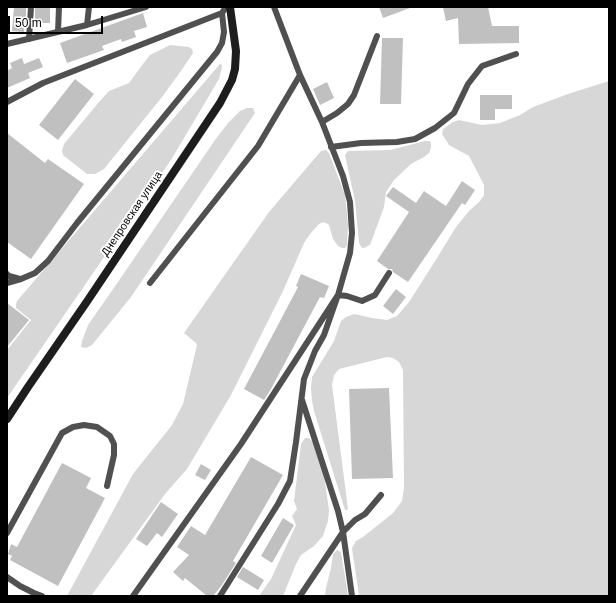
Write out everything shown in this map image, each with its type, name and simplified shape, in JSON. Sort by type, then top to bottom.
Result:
[{"type":"main road","name":"Днепровская улица","points":[[7,419],[220,102],[232,80],[235,69],[236,51],[230,7]]},
{"type":"lane","points":[[29,38],[30,7]]},
{"type":"lane","points":[[58,32],[59,7]]},
{"type":"lane","points":[[87,25],[89,7]]},
{"type":"lane","points":[[7,44],[87,25],[146,7]]},
{"type":"lane","points":[[7,102],[43,83],[222,13],[226,7]]},
{"type":"lane","points":[[220,596],[278,504],[290,481],[304,379],[315,351],[324,335],[338,295],[350,253],[352,233],[350,202],[344,176],[322,122],[300,75],[274,7]]},
{"type":"lane","points":[[7,283],[35,274],[48,262],[77,223],[217,52],[222,43],[224,32],[222,13]]},
{"type":"lane","points":[[322,122],[338,114],[348,104],[354,95],[377,36]]},
{"type":"lane","points":[[332,147],[361,142],[397,142],[415,138],[435,128],[454,113],[468,84],[482,66],[516,54]]},
{"type":"lane","points":[[150,283],[258,146],[300,75]]},
{"type":"lane","points":[[7,274],[9,276],[21,279]]},
{"type":"lane","points":[[338,295],[347,296],[362,301],[375,295],[389,274]]},
{"type":"lane","points":[[133,596],[241,444],[338,295]]},
{"type":"lane","points":[[302,398],[338,511],[343,532],[352,596]]},
{"type":"lane","points":[[7,533],[62,433],[73,427],[84,425],[96,427],[110,436],[114,444],[114,455],[108,486]]},
{"type":"lane","points":[[300,596],[343,532],[365,514],[381,495]]},
{"type":"lane","points":[[7,577],[20,586],[42,596]]},
{"type":"shaded area","points":[[170,45],[189,47],[192,49],[193,53],[162,97],[104,169],[95,174],[87,174],[63,155],[62,151],[64,144],[109,91],[129,83],[150,55]]},
{"type":"shaded area","points":[[220,64],[222,67],[219,79],[171,160],[7,398],[7,350],[31,320],[16,308],[17,301]]},
{"type":"shaded area","points":[[609,81],[609,596],[359,596],[352,548],[356,541],[393,513],[402,501],[404,487],[403,370],[399,362],[393,358],[387,357],[339,369],[334,375],[332,385],[347,510],[345,510],[314,411],[311,388],[312,377],[334,341],[341,321],[346,317],[354,314],[387,320],[397,316],[409,302],[456,227],[484,195],[484,185],[469,156],[449,145],[442,134],[443,129],[459,120],[482,125],[500,123],[520,115],[533,107]]},
{"type":"shaded area","points":[[247,108],[253,108],[255,113],[131,297],[92,345],[86,348],[81,347],[88,325],[215,140],[228,123],[240,111]]},
{"type":"shaded area","points":[[430,141],[431,144],[429,153],[411,164],[394,180],[386,192],[384,207],[370,245],[362,248],[359,243],[355,201],[345,155],[348,151],[390,150]]},
{"type":"shaded area","points":[[326,150],[329,153],[345,195],[348,224],[347,245],[345,248],[338,246],[333,239],[329,225],[323,222],[319,224],[310,234],[304,243],[283,291],[231,395],[187,469],[165,494],[91,596],[67,596],[133,474],[172,425],[183,404],[197,345],[184,333],[269,212],[321,151]]},
{"type":"shaded area","points":[[305,438],[309,438],[314,443],[324,476],[329,510],[328,521],[323,536],[314,546],[301,555],[283,596],[259,596],[271,579],[296,525],[292,516],[297,509],[294,501],[301,444]]},
{"type":"shaded area","points":[[337,550],[341,552],[348,596],[325,596],[333,554]]},
{"type":"building","points":[[14,7],[26,7],[26,23],[24,23],[24,32],[12,31]]},
{"type":"building","points":[[35,7],[50,7],[50,23],[35,23]]},
{"type":"building","points":[[379,7],[409,7],[410,8],[383,18]]},
{"type":"building","points":[[443,7],[488,7],[492,26],[519,26],[519,43],[459,44],[458,18],[446,21]]},
{"type":"building","points":[[143,13],[147,27],[134,31],[136,37],[122,42],[121,39],[102,46],[104,50],[67,63],[60,43]]},
{"type":"building","points":[[382,38],[403,38],[401,104],[380,104]]},
{"type":"building","points":[[22,58],[24,64],[39,58],[43,67],[28,73],[30,78],[7,88],[7,71],[12,68],[10,63]]},
{"type":"building","points":[[75,79],[94,94],[58,140],[39,125]]},
{"type":"building","points":[[327,82],[334,98],[320,105],[313,89]]},
{"type":"building","points":[[480,95],[512,95],[512,109],[495,109],[495,120],[480,120]]},
{"type":"building","points":[[7,133],[45,163],[48,159],[84,184],[31,259],[7,242]]},
{"type":"building","points":[[462,181],[475,190],[465,205],[462,203],[408,282],[393,272],[392,269],[388,269],[377,261],[409,212],[386,196],[393,187],[416,203],[424,191],[446,206]]},
{"type":"building","points":[[301,274],[329,286],[324,298],[320,297],[264,400],[244,389],[298,287],[296,286]]},
{"type":"building","points":[[396,289],[406,297],[393,314],[383,306]]},
{"type":"building","points":[[7,303],[29,320],[7,347]]},
{"type":"building","points":[[389,388],[393,478],[352,479],[349,389]]},
{"type":"building","points":[[251,457],[283,475],[233,561],[236,563],[213,596],[207,596],[185,578],[183,581],[173,572],[189,555],[177,547],[191,526],[205,535]]},
{"type":"building","points":[[62,463],[91,478],[86,488],[105,498],[58,586],[10,560],[12,556],[8,554],[11,544],[17,547]]},
{"type":"building","points":[[201,464],[211,470],[205,480],[195,475]]},
{"type":"building","points":[[161,502],[178,514],[162,537],[157,533],[147,546],[136,539]]},
{"type":"building","points":[[283,518],[294,525],[272,563],[261,556]]},
{"type":"building","points":[[243,567],[264,580],[258,590],[237,577]]}]
